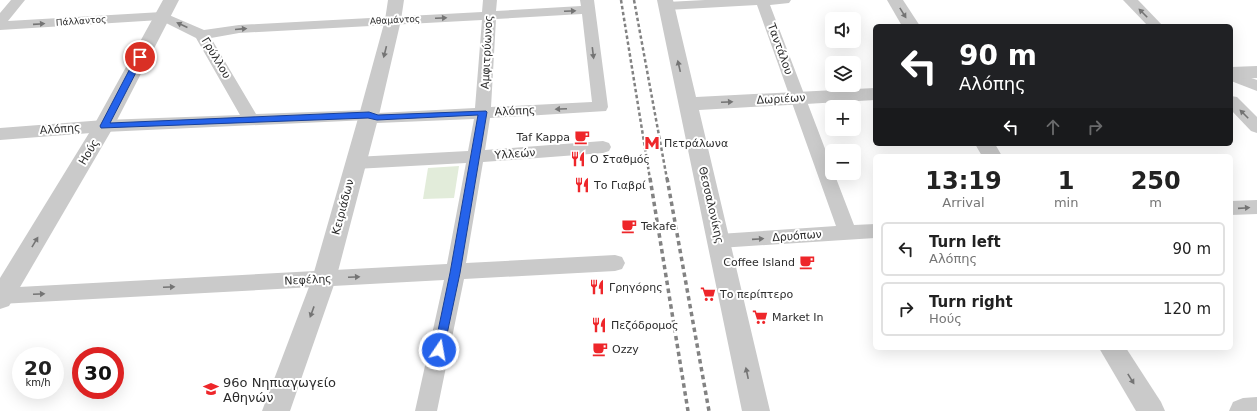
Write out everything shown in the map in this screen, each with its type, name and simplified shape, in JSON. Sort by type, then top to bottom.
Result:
[{"type":"street","points":[[0,22],[18,0]]},
{"type":"street","points":[[666,3],[784,0]]},
{"type":"street","points":[[895,0],[910,24]]},
{"type":"street","points":[[1130,0],[1154,24]]},
{"type":"street","name":"Ταντάλου","points":[[762,1],[848,233]]},
{"type":"street","name":"Θεσσαλονίκης","points":[[666,3],[756,411]]},
{"type":"street","name":"Αθαμάντος","points":[[202,35],[394,10],[588,5]]},
{"type":"street","name":"Αλόπης","points":[[0,134],[104,126],[369,115],[377,118],[600,107],[588,5]]},
{"type":"street","name":"Πάλλαντος","points":[[0,26],[166,8]]},
{"type":"street","name":"Γρύλλου","points":[[166,8],[202,35],[252,120]]},
{"type":"street","name":"Ηούς","points":[[1,297],[104,126],[166,8]]},
{"type":"street","name":"Αμφιτρύωνος","points":[[426,411],[455,273],[476,157],[483,112],[489,8]]},
{"type":"street","name":"Κειριάδων","points":[[276,411],[324,279],[369,115],[394,10]]},
{"type":"street","points":[[1233,73],[1257,72]]},
{"type":"street","points":[[1233,77],[1257,86]]},
{"type":"street","name":"Δωριέων","points":[[688,104],[873,94]]},
{"type":"street","points":[[1233,103],[1257,127]]},
{"type":"street","name":"Υλλεών","points":[[355,163],[476,157],[603,148]]},
{"type":"street","points":[[1233,208],[1257,207]]},
{"type":"street","name":"Δρυόπων","points":[[719,242],[873,231]]},
{"type":"street","name":"Νεφέλης","points":[[1,297],[615,264]]},
{"type":"street","points":[[1113,350],[1151,411]]},
{"type":"street","points":[[1243,411],[1257,410]]},
{"type":"green space","points":[[459,166],[454,198],[423,199],[428,168]]},
{"type":"railway","points":[[621,0],[650,179]]},
{"type":"railway","points":[[634,0],[667,179]]},
{"type":"railway","points":[[650,178],[688,411]]},
{"type":"railway","points":[[667,178],[709,411]]},
{"type":"place","name":"Taf Kappa","points":[[582,137]]},
{"type":"place","name":"Πετράλωνα","points":[[652,143]]},
{"type":"place","name":"Ο Σταθμός","points":[[578,159]]},
{"type":"place","name":"Το Γιαβρί","points":[[582,185]]},
{"type":"place","name":"Tekafe","points":[[629,226]]},
{"type":"place","name":"Coffee Island","points":[[807,262]]},
{"type":"place","name":"Γρηγόρης","points":[[597,287]]},
{"type":"place","name":"Το περίπτερο","points":[[708,294]]},
{"type":"place","name":"Market In","points":[[760,317]]},
{"type":"place","name":"Πεζόδρομος","points":[[599,325]]},
{"type":"place","name":"Ozzy","points":[[600,349]]},
{"type":"place","name":"96ο Νηπιαγωγείο Αθηνών","points":[[211,389]]},
{"type":"route","points":[[140,57],[104,126],[369,115],[377,118],[483,112],[455,273],[439,350]]}]
